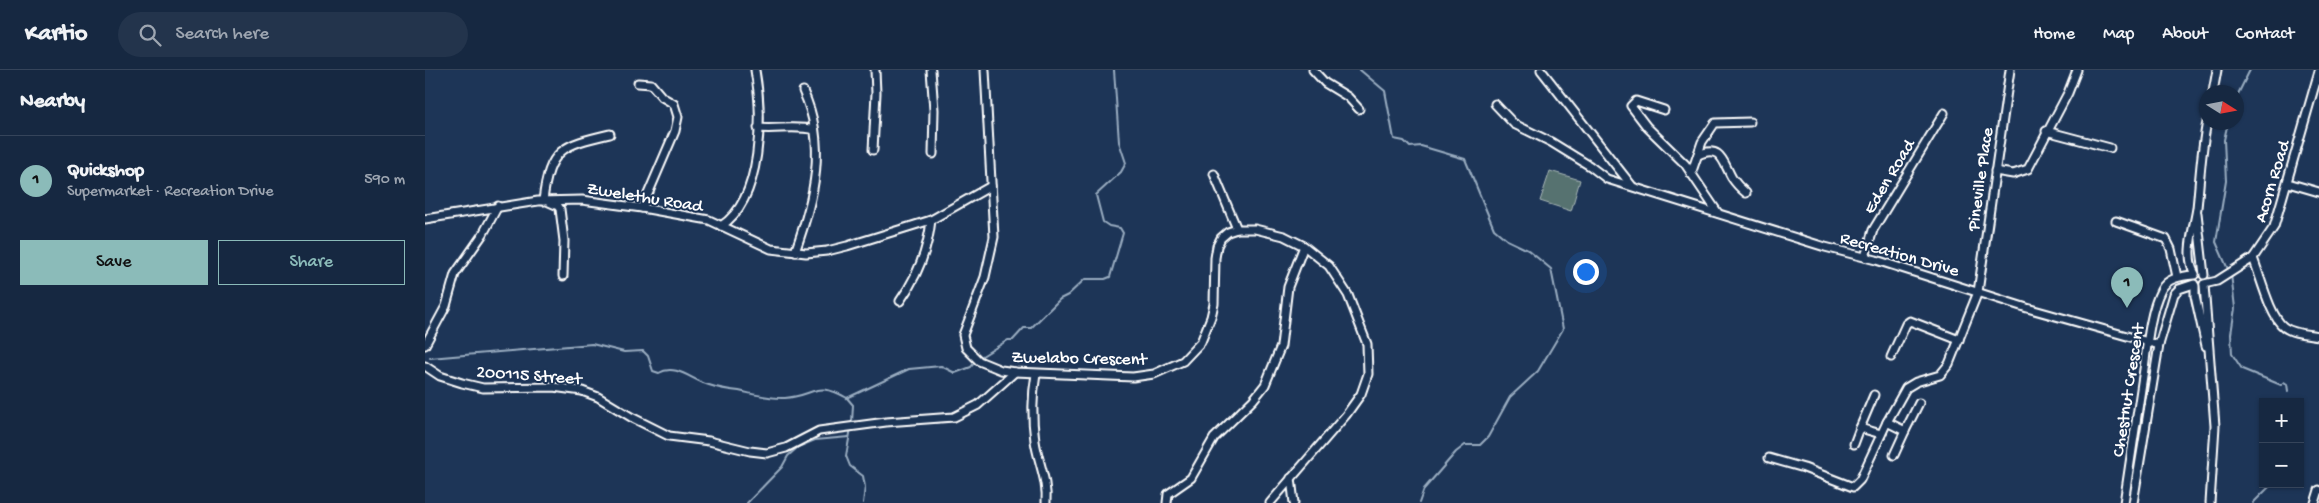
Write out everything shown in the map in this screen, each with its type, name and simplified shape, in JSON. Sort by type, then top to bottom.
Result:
[{"type":"street","points":[[721,226],[735,217],[742,205],[756,158],[759,98],[755,70]]},
{"type":"street","points":[[873,150],[876,99],[875,70]]},
{"type":"street","points":[[931,70],[934,110],[933,154]]},
{"type":"street","name":"Zwelabo Crescent","points":[[985,70],[994,229],[991,254],[985,277],[964,328],[964,340],[971,355],[979,361],[1001,370],[1015,372],[1133,377],[1154,374],[1183,361],[1201,342],[1211,317],[1214,304],[1217,246],[1227,232],[1237,229]]},
{"type":"street","points":[[1313,70],[1325,83],[1348,96],[1359,109]]},
{"type":"street","points":[[1541,70],[1633,186]]},
{"type":"street","name":"Pineville Place","points":[[1769,458],[1804,468],[1853,487],[1860,480],[1905,388],[1944,372],[1978,292],[1984,264],[1995,171],[2011,70]]},
{"type":"street","points":[[1995,171],[2013,174],[2028,169],[2037,155],[2046,131],[2068,93],[2077,70]]},
{"type":"street","points":[[2214,85],[2217,70]]},
{"type":"street","name":"Acorn Road","points":[[2204,281],[2220,280],[2253,258],[2274,227],[2319,71]]},
{"type":"street","points":[[638,83],[651,84],[657,93],[674,104],[678,117],[675,131],[642,208]]},
{"type":"street","points":[[795,252],[808,212],[817,173],[818,156],[814,130],[803,91]]},
{"type":"street","points":[[1664,110],[1636,101],[1631,106],[1647,127],[1685,164],[1718,213]]},
{"type":"street","name":"Recreation Drive","points":[[1495,104],[1514,124],[1551,142],[1607,179],[2027,308],[2159,345]]},
{"type":"street","name":"Eden Road","points":[[1865,257],[1873,230],[1944,113]]},
{"type":"street","points":[[1691,174],[1702,142],[1715,123],[1750,122]]},
{"type":"street","points":[[758,128],[781,130],[803,127],[814,130]]},
{"type":"street","points":[[2195,275],[2192,268],[2191,250],[2201,153],[2205,130]]},
{"type":"street","points":[[2046,131],[2110,148]]},
{"type":"street","points":[[563,276],[564,241],[561,209],[556,204],[545,201],[548,176],[559,152],[571,144],[610,134]]},
{"type":"street","points":[[1698,156],[1706,152],[1717,154],[1725,163],[1737,185],[1746,193]]},
{"type":"street","points":[[1214,174],[1237,229],[1269,231],[1284,236],[1304,246],[1329,266],[1340,280],[1358,317],[1367,344],[1368,374],[1361,394],[1346,415],[1270,503]]},
{"type":"street","points":[[2288,183],[2319,192]]},
{"type":"street","name":"Zwelethu Road","points":[[425,219],[498,206],[545,201],[582,200],[709,220],[771,249],[795,252],[827,251],[931,220],[991,186]]},
{"type":"street","points":[[425,345],[446,306],[455,274],[483,234],[498,206]]},
{"type":"street","points":[[2196,210],[2204,281],[2208,327],[2207,349],[2215,426],[2211,503]]},
{"type":"street","points":[[900,301],[911,284],[925,252],[931,220]]},
{"type":"street","points":[[2116,221],[2166,239],[2171,249],[2177,277],[2200,273],[2204,281]]},
{"type":"street","points":[[1167,503],[1168,494],[1191,478],[1214,438],[1253,400],[1265,384],[1281,346],[1288,287],[1304,246]]},
{"type":"street","points":[[2253,258],[2279,322],[2285,328],[2292,331],[2319,336]]},
{"type":"street","points":[[2195,275],[2192,278],[2203,340],[2207,349]]},
{"type":"street","name":"Chestnut Crescent","points":[[2125,503],[2148,342],[2161,290],[2177,277]]},
{"type":"street","points":[[2194,285],[2204,281]]},
{"type":"street","name":"Chestnut Crescent","points":[[2133,503],[2159,345],[2174,294],[2179,289],[2194,285]]},
{"type":"street","points":[[1891,357],[1906,324],[1910,321],[1959,340]]},
{"type":"street","name":"200115 Street","points":[[425,366],[441,376],[483,388],[553,387],[582,391],[599,397],[631,417],[669,436],[709,441],[753,452],[776,452],[819,431],[887,422],[949,418],[960,415],[978,405],[1015,372]]},
{"type":"street","points":[[1036,374],[1032,404],[1035,441],[1047,490],[1046,503]]},
{"type":"street","points":[[1854,444],[1874,395]]},
{"type":"street","points":[[1894,455],[1919,403]]},
{"type":"street","points":[[1887,422],[1905,431]]},
{"type":"street","points":[[1860,428],[1881,434]]},
{"type":"street","points":[[1291,478],[1294,503]]},
{"type":"street","points":[[2315,503],[2319,490]]},
{"type":"green space","points":[[1550,171],[1580,180],[1571,211],[1540,201]]},
{"type":"waterway","points":[[979,358],[1008,340],[1013,340],[1024,328],[1031,328],[1060,299],[1068,295],[1085,279],[1105,279],[1110,277],[1123,233],[1120,228],[1109,226],[1103,222],[1096,195],[1121,172],[1126,163],[1119,142],[1114,70]]},
{"type":"waterway","points":[[1360,70],[1385,91],[1394,139],[1404,141],[1410,147],[1421,146],[1465,159],[1494,229],[1507,240],[1528,250],[1551,269],[1563,329],[1538,371],[1510,397],[1488,437],[1480,445],[1465,445],[1456,452],[1424,489],[1419,503]]},
{"type":"waterway","points":[[2242,85],[2250,70]]},
{"type":"waterway","points":[[2226,130],[2224,140],[2226,181],[2216,242],[2227,267]]},
{"type":"waterway","points":[[2231,274],[2235,308],[2231,334],[2232,354],[2242,369],[2281,385],[2284,382],[2287,384],[2288,391]]},
{"type":"waterway","points":[[430,358],[592,344],[624,352],[643,351],[648,356],[653,371],[659,373],[665,370],[678,371],[716,387],[779,398],[795,397],[821,390],[828,390],[847,398],[909,369],[941,366],[955,373],[971,367],[975,362]]},
{"type":"waterway","points":[[847,398],[853,405],[852,423]]},
{"type":"waterway","points":[[851,428],[846,456],[850,466],[863,476],[865,487],[863,503]]},
{"type":"waterway","points":[[747,503],[782,467],[788,456],[798,447],[815,440],[849,437]]},
{"type":"waterway","points":[[2253,503],[2268,488]]},
{"type":"place","name":"Quickshop","points":[[2127,308]]}]
